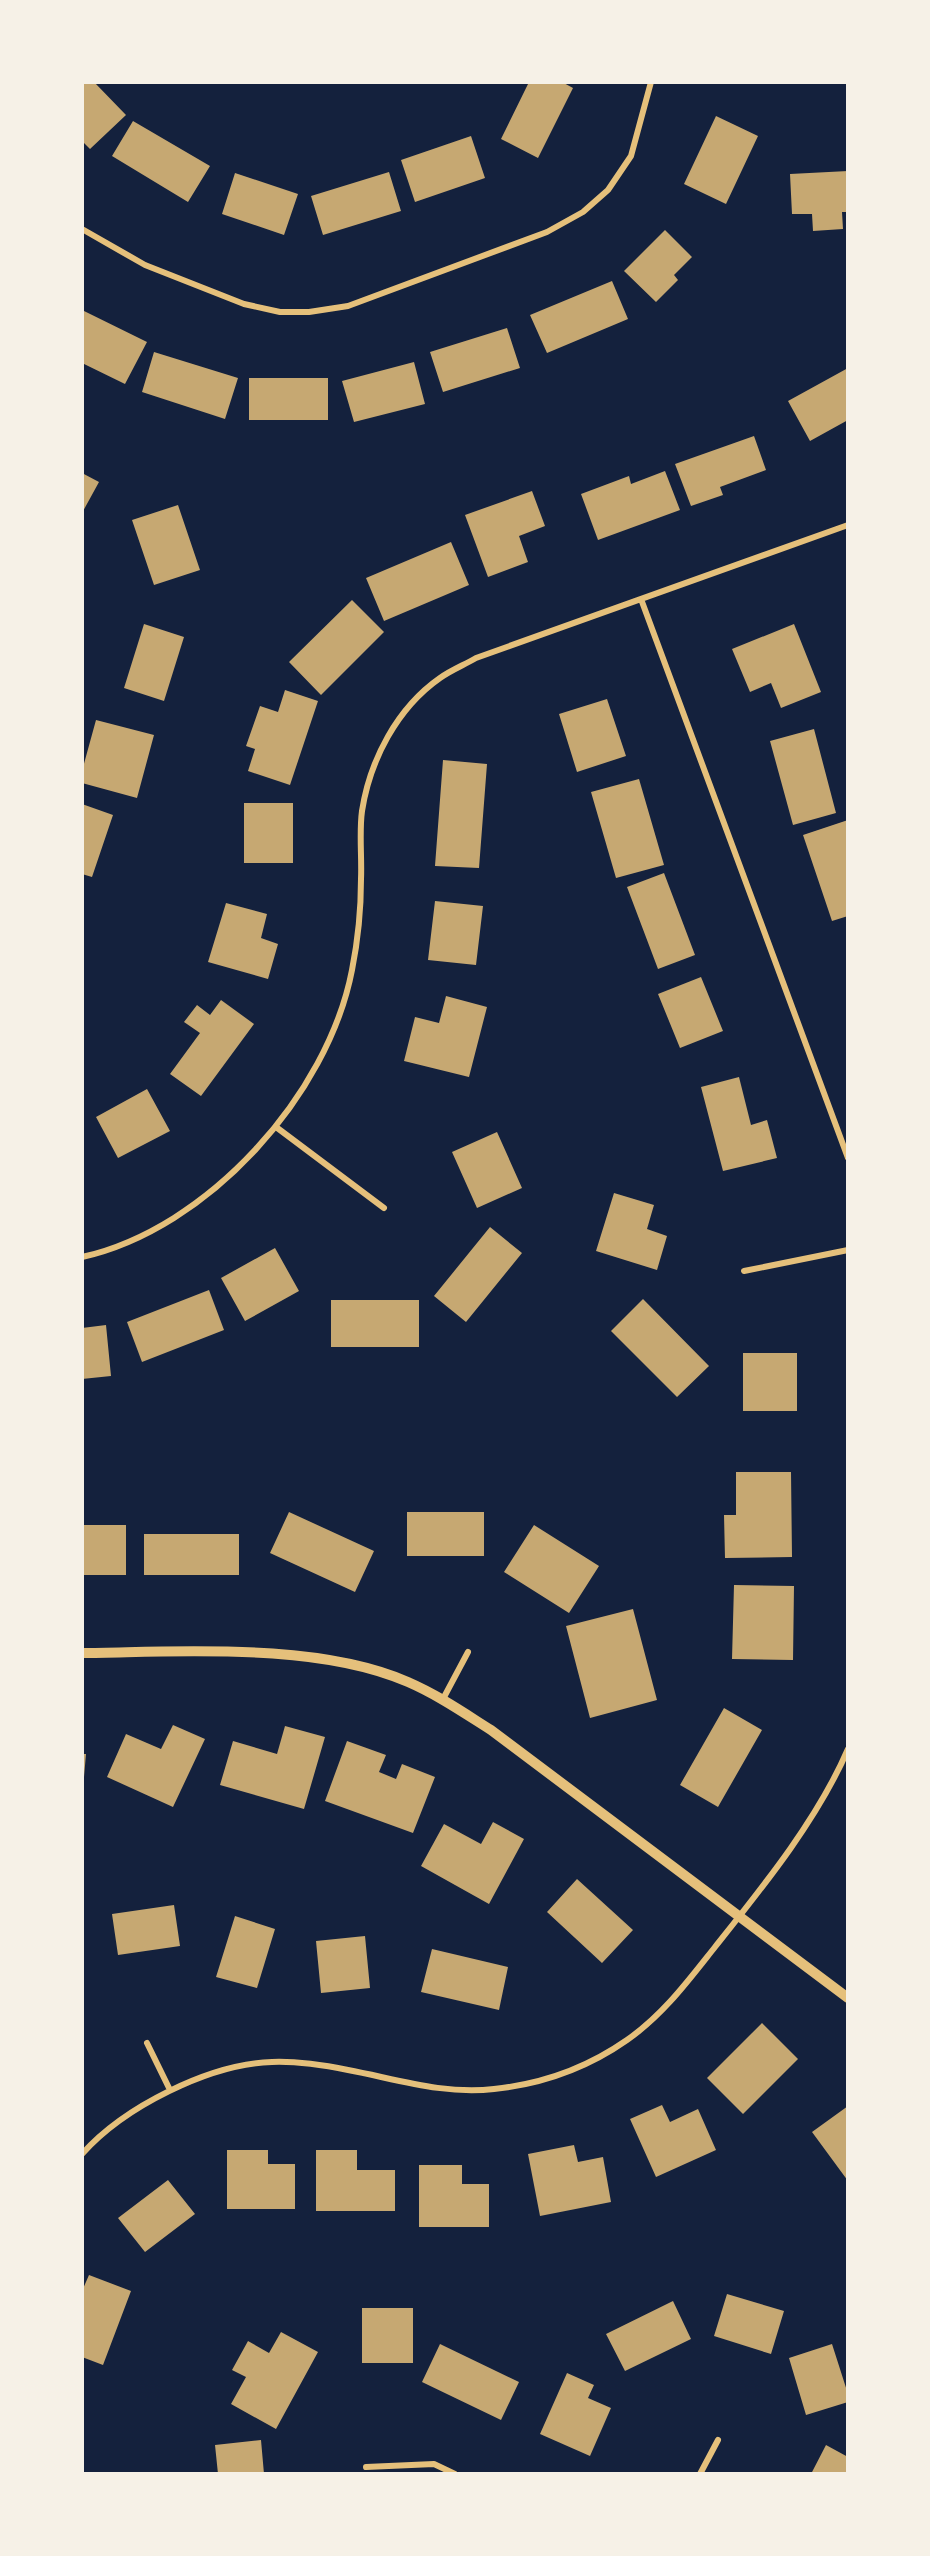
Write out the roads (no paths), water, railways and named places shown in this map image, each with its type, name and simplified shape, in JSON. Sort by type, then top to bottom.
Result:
[{"type":"street","points":[[82,229],[146,265],[244,304],[280,312],[309,312],[348,306],[547,232],[583,212],[608,190],[631,156],[651,82]]},
{"type":"street","points":[[82,1257],[97,1254],[158,1229],[200,1201],[238,1168],[276,1127],[315,1068],[336,1023],[351,973],[358,933],[362,813],[372,770],[387,738],[410,704],[440,678],[476,658],[848,525]]},
{"type":"street","points":[[641,599],[848,1158]]},
{"type":"street","points":[[276,1127],[384,1208]]},
{"type":"street","points":[[744,1271],[848,1250]]},
{"type":"street","points":[[82,1653],[234,1652],[323,1659],[368,1668],[407,1681],[444,1699],[491,1730],[848,1998]]},
{"type":"street","points":[[444,1699],[468,1652]]},
{"type":"street","points":[[82,2154],[139,2106],[170,2090],[198,2078],[269,2062],[307,2063],[445,2089],[492,2090],[536,2082],[580,2068],[634,2034],[664,2010],[740,1916],[819,1805],[848,1749]]},
{"type":"street","points":[[147,2043],[170,2090]]},
{"type":"street","points":[[700,2474],[718,2440]]},
{"type":"street","points":[[366,2467],[434,2464],[455,2474]]}]
